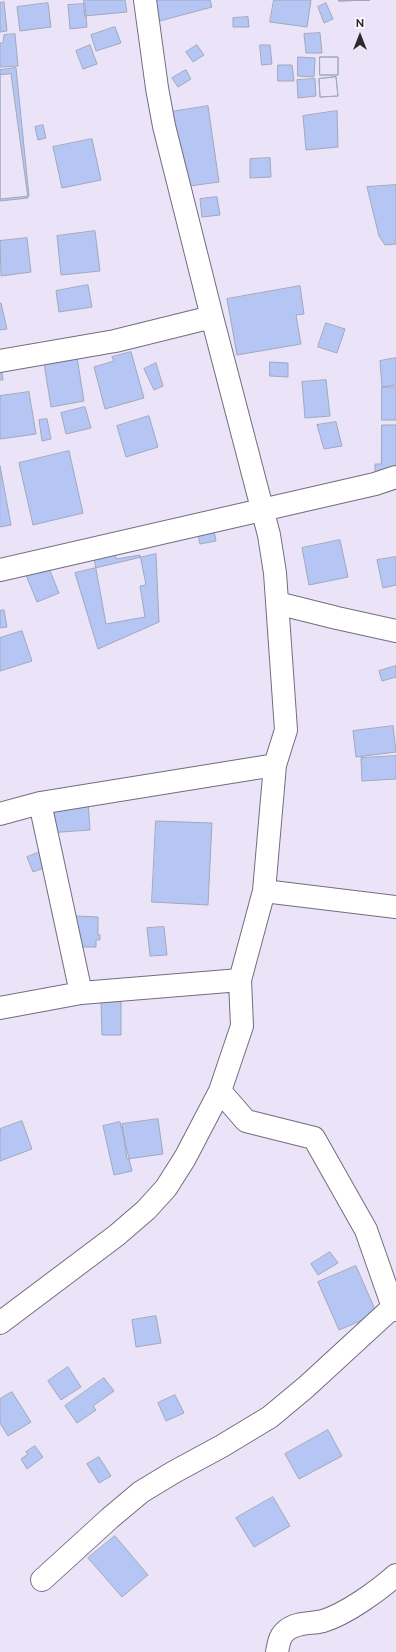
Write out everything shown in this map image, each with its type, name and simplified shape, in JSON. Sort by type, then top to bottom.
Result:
[{"type":"street","points":[[0,1323],[117,1235],[146,1210],[166,1188],[185,1158],[220,1091],[242,1026],[240,980],[264,891],[275,765],[286,730],[275,573],[269,535],[164,126],[157,88],[145,0]]},
{"type":"street","points":[[0,361],[115,341],[212,317]]},
{"type":"street","points":[[0,570],[374,484],[396,477]]},
{"type":"street","points":[[277,603],[337,618],[396,630]]},
{"type":"street","points":[[0,814],[40,803],[275,765]]},
{"type":"street","points":[[40,803],[81,993]]},
{"type":"street","points":[[264,891],[396,907]]},
{"type":"street","points":[[0,1008],[81,993],[240,980]]},
{"type":"street","points":[[42,1580],[141,1492],[270,1417],[395,1308],[366,1230],[314,1138],[246,1121],[220,1091]]},
{"type":"street","points":[[277,1652],[280,1638],[288,1630],[304,1624],[322,1621],[341,1613],[370,1596],[396,1575]]},
{"type":"building","points":[[84,0],[125,0],[127,12],[85,16]]},
{"type":"building","points":[[150,0],[210,0],[212,7],[156,22]]},
{"type":"building","points":[[274,0],[311,0],[307,27],[270,22]]},
{"type":"building","points":[[339,0],[370,0],[339,1]]},
{"type":"building","points":[[339,0],[370,0],[339,1]]},
{"type":"building","points":[[4,2],[7,31],[0,32],[0,3]]},
{"type":"building","points":[[48,3],[51,27],[20,31],[17,7]]},
{"type":"building","points":[[326,3],[333,19],[324,23],[318,7]]},
{"type":"building","points":[[85,4],[87,27],[70,29],[68,5]]},
{"type":"building","points":[[248,17],[249,27],[233,27],[233,18]]},
{"type":"building","points":[[115,27],[121,43],[96,51],[91,35]]},
{"type":"building","points":[[320,33],[322,53],[306,53],[304,34]]},
{"type":"building","points":[[15,34],[18,66],[0,67],[0,43],[3,43],[4,35]]},
{"type":"building","points":[[90,45],[97,64],[83,69],[76,51]]},
{"type":"building","points":[[197,45],[204,55],[193,62],[186,52]]},
{"type":"building","points":[[260,45],[270,45],[272,64],[262,65]]},
{"type":"building","points":[[298,57],[315,58],[314,77],[298,76]]},
{"type":"building","points":[[320,57],[338,57],[338,75],[320,75]]},
{"type":"building","points":[[320,57],[338,57],[338,75],[320,75]]},
{"type":"building","points":[[278,65],[292,65],[294,81],[278,81]]},
{"type":"building","points":[[16,68],[29,196],[0,199],[0,70]]},
{"type":"building","points":[[186,70],[191,79],[178,87],[172,78]]},
{"type":"building","points":[[11,74],[28,198],[0,201],[0,75]]},
{"type":"building","points":[[336,77],[338,96],[320,97],[319,79]]},
{"type":"building","points":[[336,77],[338,96],[320,97],[319,79]]},
{"type":"building","points":[[315,79],[316,96],[298,98],[297,80]]},
{"type":"building","points":[[208,106],[219,182],[182,187],[171,112]]},
{"type":"building","points":[[337,111],[338,147],[306,150],[303,116]]},
{"type":"building","points":[[43,125],[46,138],[38,140],[35,127]]},
{"type":"building","points":[[92,139],[101,180],[62,188],[53,147]]},
{"type":"building","points":[[270,158],[271,177],[250,178],[250,159]]},
{"type":"building","points":[[396,185],[396,244],[385,245],[379,236],[367,187]]},
{"type":"building","points":[[217,197],[220,215],[202,217],[200,199]]},
{"type":"building","points":[[95,231],[100,271],[61,275],[57,236]]},
{"type":"building","points":[[27,238],[31,272],[1,276],[0,241]]},
{"type":"building","points":[[88,285],[92,307],[59,312],[56,291]]},
{"type":"building","points":[[300,286],[304,314],[296,315],[301,344],[237,355],[227,299]]},
{"type":"building","points":[[0,303],[7,329],[0,330]]},
{"type":"building","points":[[326,323],[345,329],[337,353],[318,347]]},
{"type":"building","points":[[75,345],[84,401],[51,407],[42,351]]},
{"type":"building","points":[[131,352],[144,398],[105,409],[94,367],[114,361],[112,357]]},
{"type":"building","points":[[396,358],[396,385],[382,387],[380,361]]},
{"type":"building","points":[[0,360],[3,380],[0,380]]},
{"type":"building","points":[[270,362],[288,363],[288,377],[270,376]]},
{"type":"building","points":[[156,363],[163,386],[154,390],[144,369]]},
{"type":"building","points":[[326,380],[330,416],[305,418],[302,382]]},
{"type":"building","points":[[382,387],[396,387],[396,420],[382,420]]},
{"type":"building","points":[[29,392],[36,434],[0,439],[0,396]]},
{"type":"building","points":[[85,407],[91,428],[66,434],[61,413]]},
{"type":"building","points":[[149,416],[158,447],[126,457],[117,426]]},
{"type":"building","points":[[47,419],[51,439],[42,441],[39,420]]},
{"type":"building","points":[[336,422],[342,446],[324,449],[317,425]]},
{"type":"building","points":[[382,425],[396,425],[396,470],[375,472],[375,464],[381,464]]},
{"type":"building","points":[[69,451],[83,513],[33,525],[19,463]]},
{"type":"building","points":[[0,466],[11,525],[0,527]]},
{"type":"building","points":[[214,531],[216,541],[200,544],[198,534]]},
{"type":"building","points":[[340,540],[348,577],[309,585],[302,548]]},
{"type":"building","points":[[115,554],[116,559],[140,555],[146,585],[140,586],[145,617],[106,624],[94,558]]},
{"type":"building","points":[[156,554],[159,622],[98,649],[75,573]]},
{"type":"building","points":[[396,557],[396,585],[383,588],[377,560]]},
{"type":"building","points":[[48,566],[59,593],[37,602],[26,575]]},
{"type":"building","points":[[4,610],[7,627],[0,628],[0,611]]},
{"type":"building","points":[[22,631],[32,661],[0,671],[0,638]]},
{"type":"building","points":[[396,666],[396,677],[382,681],[379,671]]},
{"type":"building","points":[[393,726],[396,752],[356,757],[353,731]]},
{"type":"building","points":[[396,756],[396,779],[362,781],[361,758]]},
{"type":"building","points":[[88,800],[90,830],[47,833],[45,803]]},
{"type":"building","points":[[156,821],[212,823],[208,905],[152,902]]},
{"type":"building","points":[[43,851],[49,866],[33,872],[27,857]]},
{"type":"building","points":[[77,916],[98,917],[98,935],[100,935],[100,940],[96,940],[96,947],[77,947]]},
{"type":"building","points":[[164,927],[167,955],[150,956],[147,928]]},
{"type":"building","points":[[121,1002],[121,1035],[102,1035],[101,1003]]},
{"type":"building","points":[[158,1119],[163,1154],[127,1159],[122,1124]]},
{"type":"building","points":[[22,1121],[32,1149],[0,1161],[0,1129]]},
{"type":"building","points":[[120,1122],[132,1171],[114,1175],[103,1126]]},
{"type":"building","points":[[330,1252],[338,1263],[318,1275],[311,1264]]},
{"type":"building","points":[[356,1266],[377,1314],[339,1330],[318,1282]]},
{"type":"building","points":[[156,1316],[161,1343],[136,1347],[132,1320]]},
{"type":"building","points":[[68,1367],[81,1387],[61,1400],[48,1381]]},
{"type":"building","points":[[104,1378],[114,1391],[93,1406],[96,1410],[77,1423],[65,1406]]},
{"type":"building","points":[[12,1392],[31,1422],[8,1436],[0,1423],[0,1399]]},
{"type":"building","points":[[175,1395],[184,1413],[166,1421],[158,1403]]},
{"type":"building","points":[[328,1430],[342,1456],[299,1479],[285,1454]]},
{"type":"building","points":[[35,1446],[43,1457],[27,1469],[21,1459],[28,1454],[26,1452]]},
{"type":"building","points":[[99,1457],[111,1476],[99,1483],[87,1464]]},
{"type":"building","points":[[273,1497],[290,1526],[254,1547],[236,1518]]},
{"type":"building","points":[[115,1536],[148,1575],[122,1597],[88,1558]]}]
